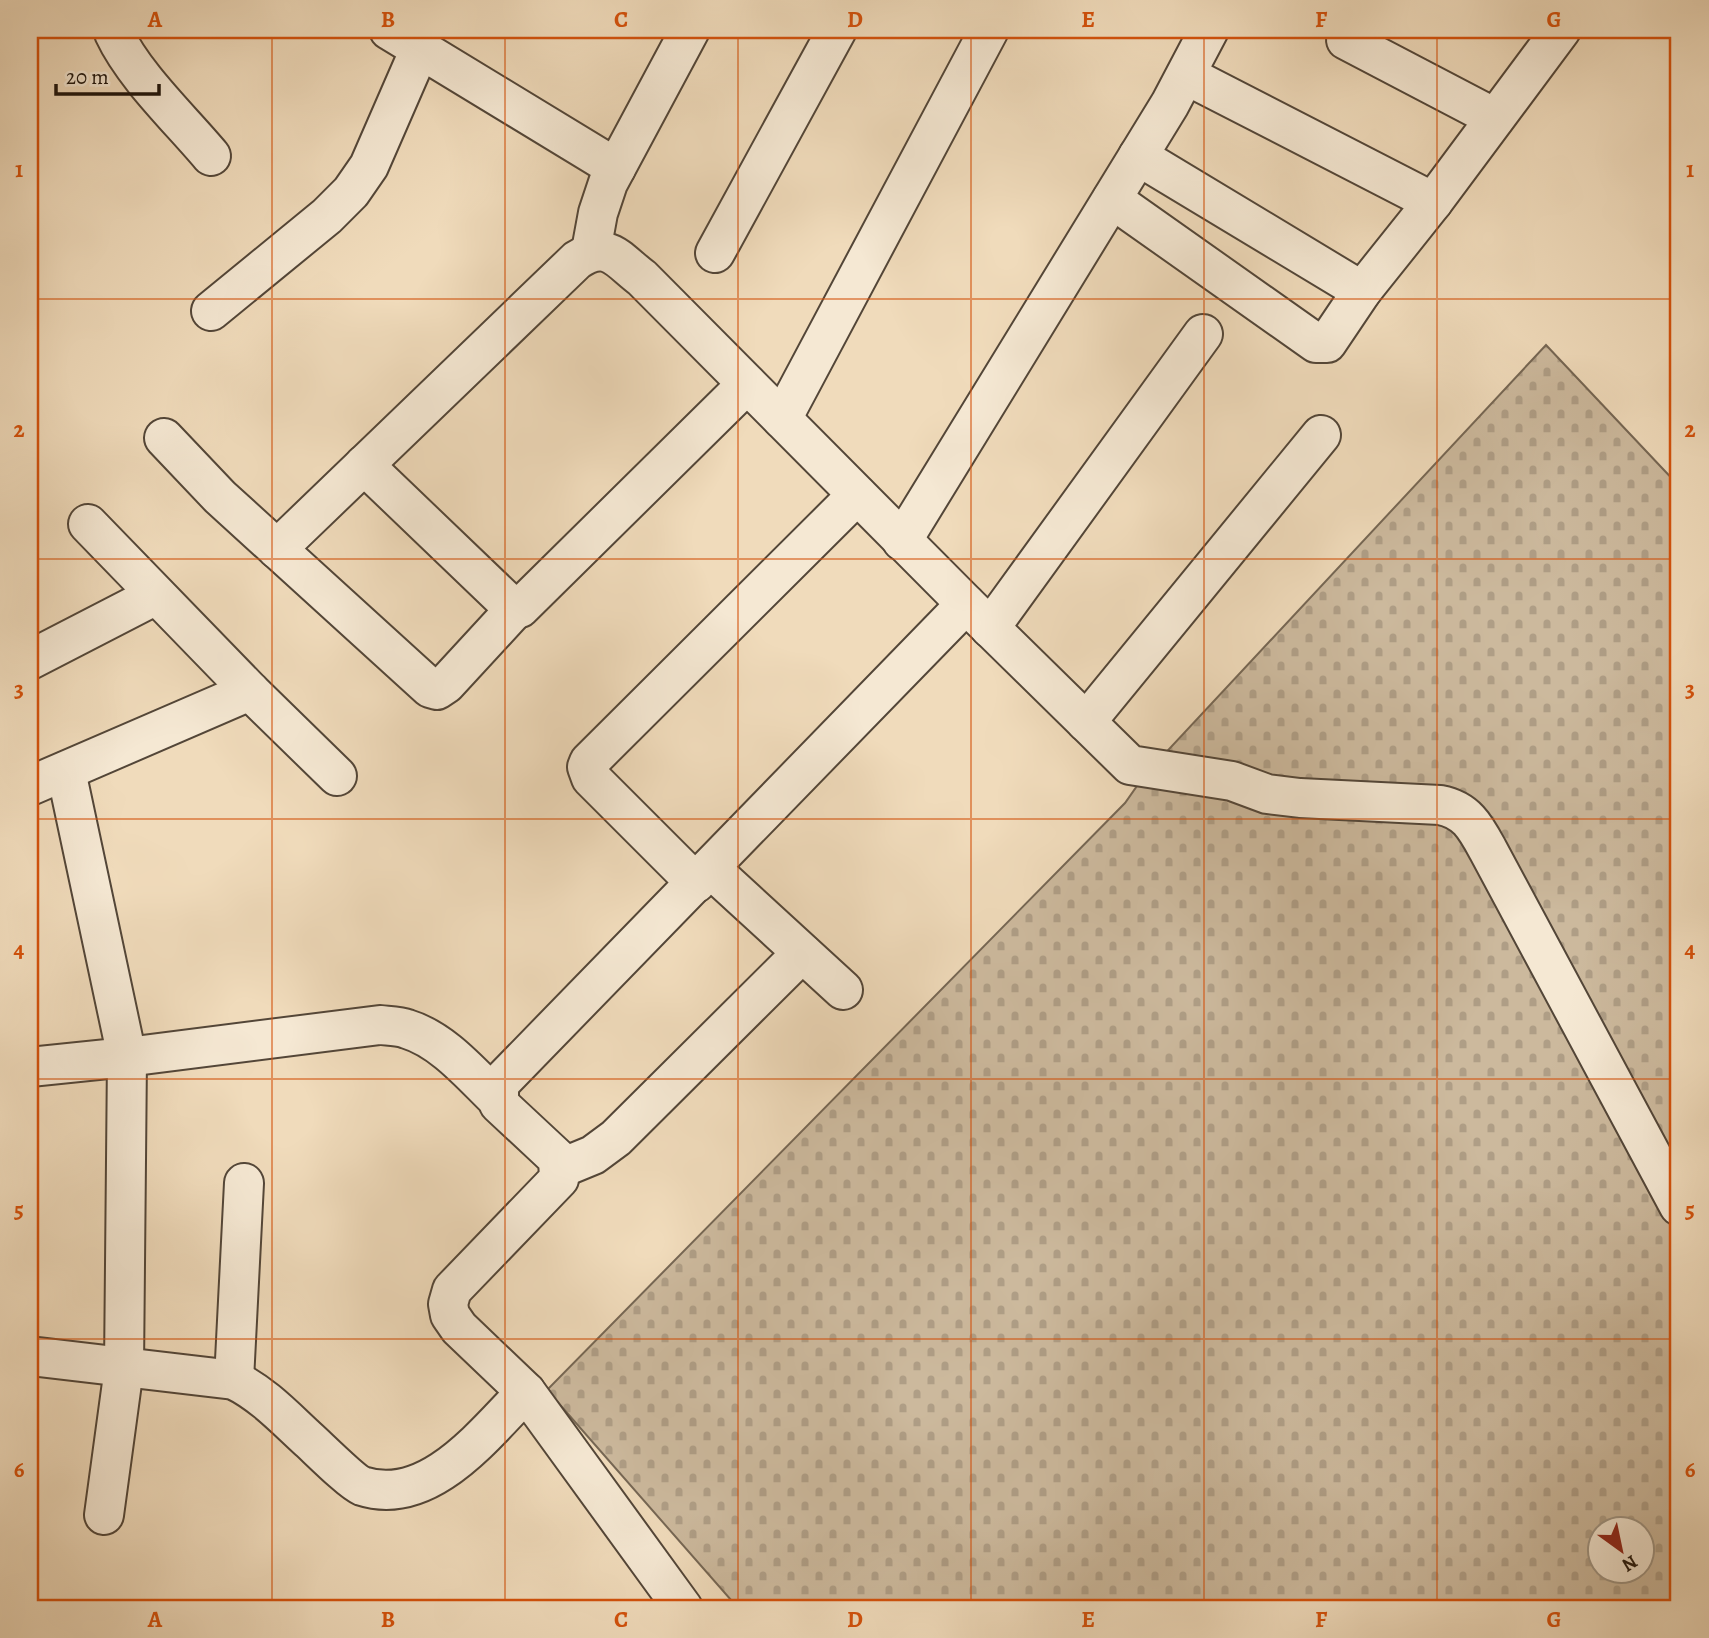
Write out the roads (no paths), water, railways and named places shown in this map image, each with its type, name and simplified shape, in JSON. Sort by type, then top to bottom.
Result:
[{"type":"street","points":[[591,251],[598,213],[616,168],[690,30]]},
{"type":"street","points":[[715,253],[837,30]]},
{"type":"street","points":[[782,419],[989,30]]},
{"type":"street","points":[[902,541],[1138,156],[1209,30]]},
{"type":"street","points":[[1112,199],[1316,343],[1327,343],[1362,291],[1433,202],[1561,30]]},
{"type":"street","points":[[116,31],[121,49],[211,156]]},
{"type":"street","points":[[211,312],[327,216],[351,192],[369,166],[404,39],[616,168]]},
{"type":"street","points":[[1346,40],[1495,118]]},
{"type":"street","points":[[1186,75],[1433,202]]},
{"type":"street","points":[[1138,156],[1362,291]]},
{"type":"street","points":[[277,549],[577,260],[591,251],[607,251],[642,278],[902,541],[1130,765],[1232,781],[1268,794],[1300,799],[1440,805],[1455,808],[1476,828],[1679,1206]]},
{"type":"street","points":[[498,1100],[499,1084],[703,876],[978,616],[1203,334]]},
{"type":"street","points":[[164,438],[220,497],[429,688],[437,690],[446,684],[516,608],[525,605],[747,384]]},
{"type":"street","points":[[1086,722],[1321,435]]},
{"type":"street","points":[[364,465],[516,608]]},
{"type":"street","points":[[843,990],[802,953],[703,876],[591,778],[587,767],[589,762],[857,495]]},
{"type":"street","points":[[88,524],[250,691],[337,776]]},
{"type":"street","points":[[30,660],[156,595]]},
{"type":"street","points":[[30,786],[250,691]]},
{"type":"street","points":[[66,771],[127,1057],[124,1368],[104,1515]]},
{"type":"street","points":[[559,1170],[593,1155],[616,1138],[802,953]]},
{"type":"street","points":[[30,1067],[380,1025],[407,1028],[430,1039],[451,1055],[501,1106],[555,1155],[559,1179],[452,1290],[448,1304],[450,1315],[459,1328],[526,1392],[682,1608]]},
{"type":"street","points":[[234,1380],[244,1183]]},
{"type":"street","points":[[30,1356],[234,1380],[248,1387],[275,1409],[359,1485],[385,1490],[422,1483],[450,1467],[526,1392]]}]
